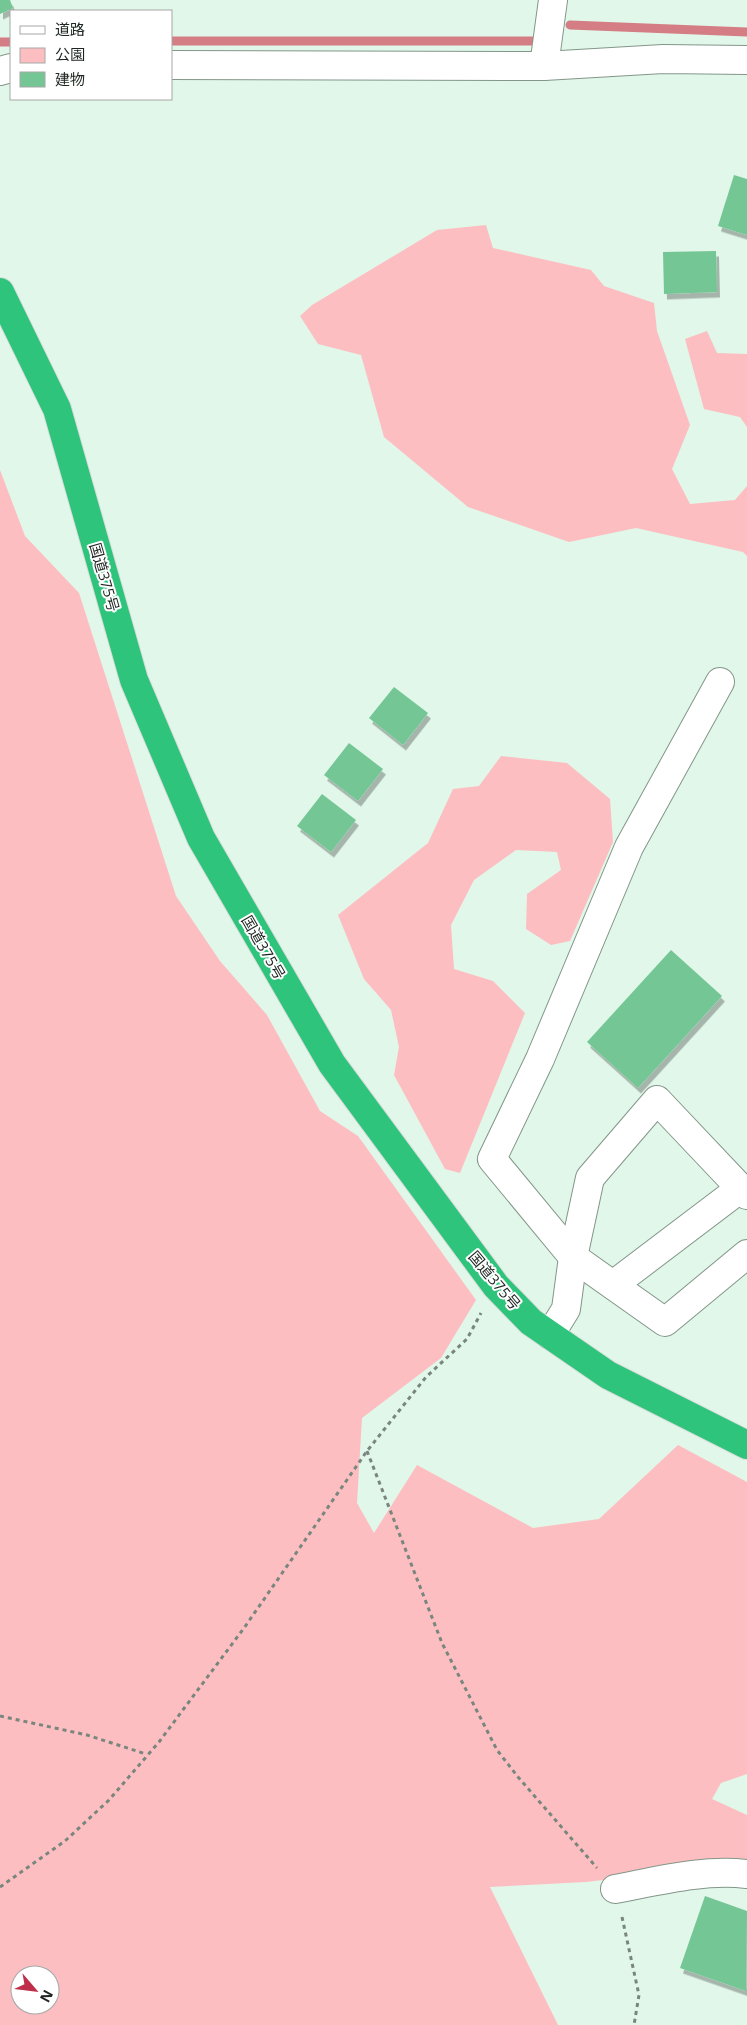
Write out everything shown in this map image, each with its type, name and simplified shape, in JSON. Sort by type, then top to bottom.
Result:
[{"type":"highway","name":"国道375号","points":[[0,292],[57,409],[134,680],[201,838],[332,1064],[496,1286],[531,1322],[608,1375],[747,1444]]},
{"type":"street","points":[[544,66],[554,0]]},
{"type":"street","points":[[172,66],[544,66],[663,60],[747,60]]},
{"type":"street","points":[[720,682],[629,847],[540,1059],[492,1159],[573,1257],[665,1322],[747,1254]]},
{"type":"street","points":[[550,1335],[566,1309],[573,1257],[590,1178],[657,1100],[744,1191],[613,1285]]},
{"type":"street","points":[[615,1889],[686,1876],[730,1872],[747,1874]]},
{"type":"path","points":[[0,1886],[65,1842],[109,1800],[158,1742],[244,1628],[367,1450],[426,1377],[467,1339],[496,1286]]},
{"type":"path","points":[[367,1450],[442,1643],[497,1750],[615,1889],[640,1995],[634,2025]]},
{"type":"path","points":[[0,1716],[87,1735],[146,1754]]},
{"type":"green space","points":[[486,225],[493,248],[591,270],[604,286],[654,303],[657,331],[690,425],[672,469],[690,504],[735,500],[747,486],[747,556],[743,552],[636,528],[569,542],[468,507],[384,437],[361,355],[318,344],[300,316],[312,305],[437,230]]},
{"type":"green space","points":[[707,331],[717,353],[747,354],[747,427],[740,417],[704,409],[685,339]]},
{"type":"green space","points":[[0,470],[25,536],[79,593],[176,896],[220,961],[267,1015],[320,1111],[358,1136],[476,1300],[441,1358],[362,1418],[357,1503],[374,1533],[417,1465],[533,1528],[599,1519],[678,1445],[747,1482],[747,1774],[721,1783],[712,1799],[747,1815],[747,1863],[586,1882],[490,1887],[558,2025],[0,2025]]},
{"type":"green space","points":[[501,756],[567,763],[610,799],[613,842],[570,941],[551,945],[526,929],[527,894],[561,870],[557,852],[516,850],[474,880],[451,925],[454,969],[493,981],[525,1013],[460,1173],[445,1169],[394,1075],[399,1047],[391,1010],[364,979],[338,915],[428,843],[453,789],[479,786]]},
{"type":"building","points":[[0,0],[10,0],[13,8],[0,14]]},
{"type":"building","points":[[734,175],[747,179],[747,235],[718,226]]},
{"type":"building","points":[[716,251],[717,292],[664,294],[663,252]]},
{"type":"building","points":[[394,687],[428,713],[403,745],[369,718]]},
{"type":"building","points":[[349,743],[383,769],[358,801],[324,775]]},
{"type":"building","points":[[322,794],[356,820],[331,852],[297,826]]},
{"type":"building","points":[[671,950],[722,996],[638,1088],[587,1042]]},
{"type":"building","points":[[705,1896],[747,1911],[746,1991],[680,1968]]},
{"type":"waterway","points":[[570,25],[747,32]]},
{"type":"waterway","points":[[172,41],[532,41]]},
{"type":"waterway","points":[[0,42],[10,42]]}]
